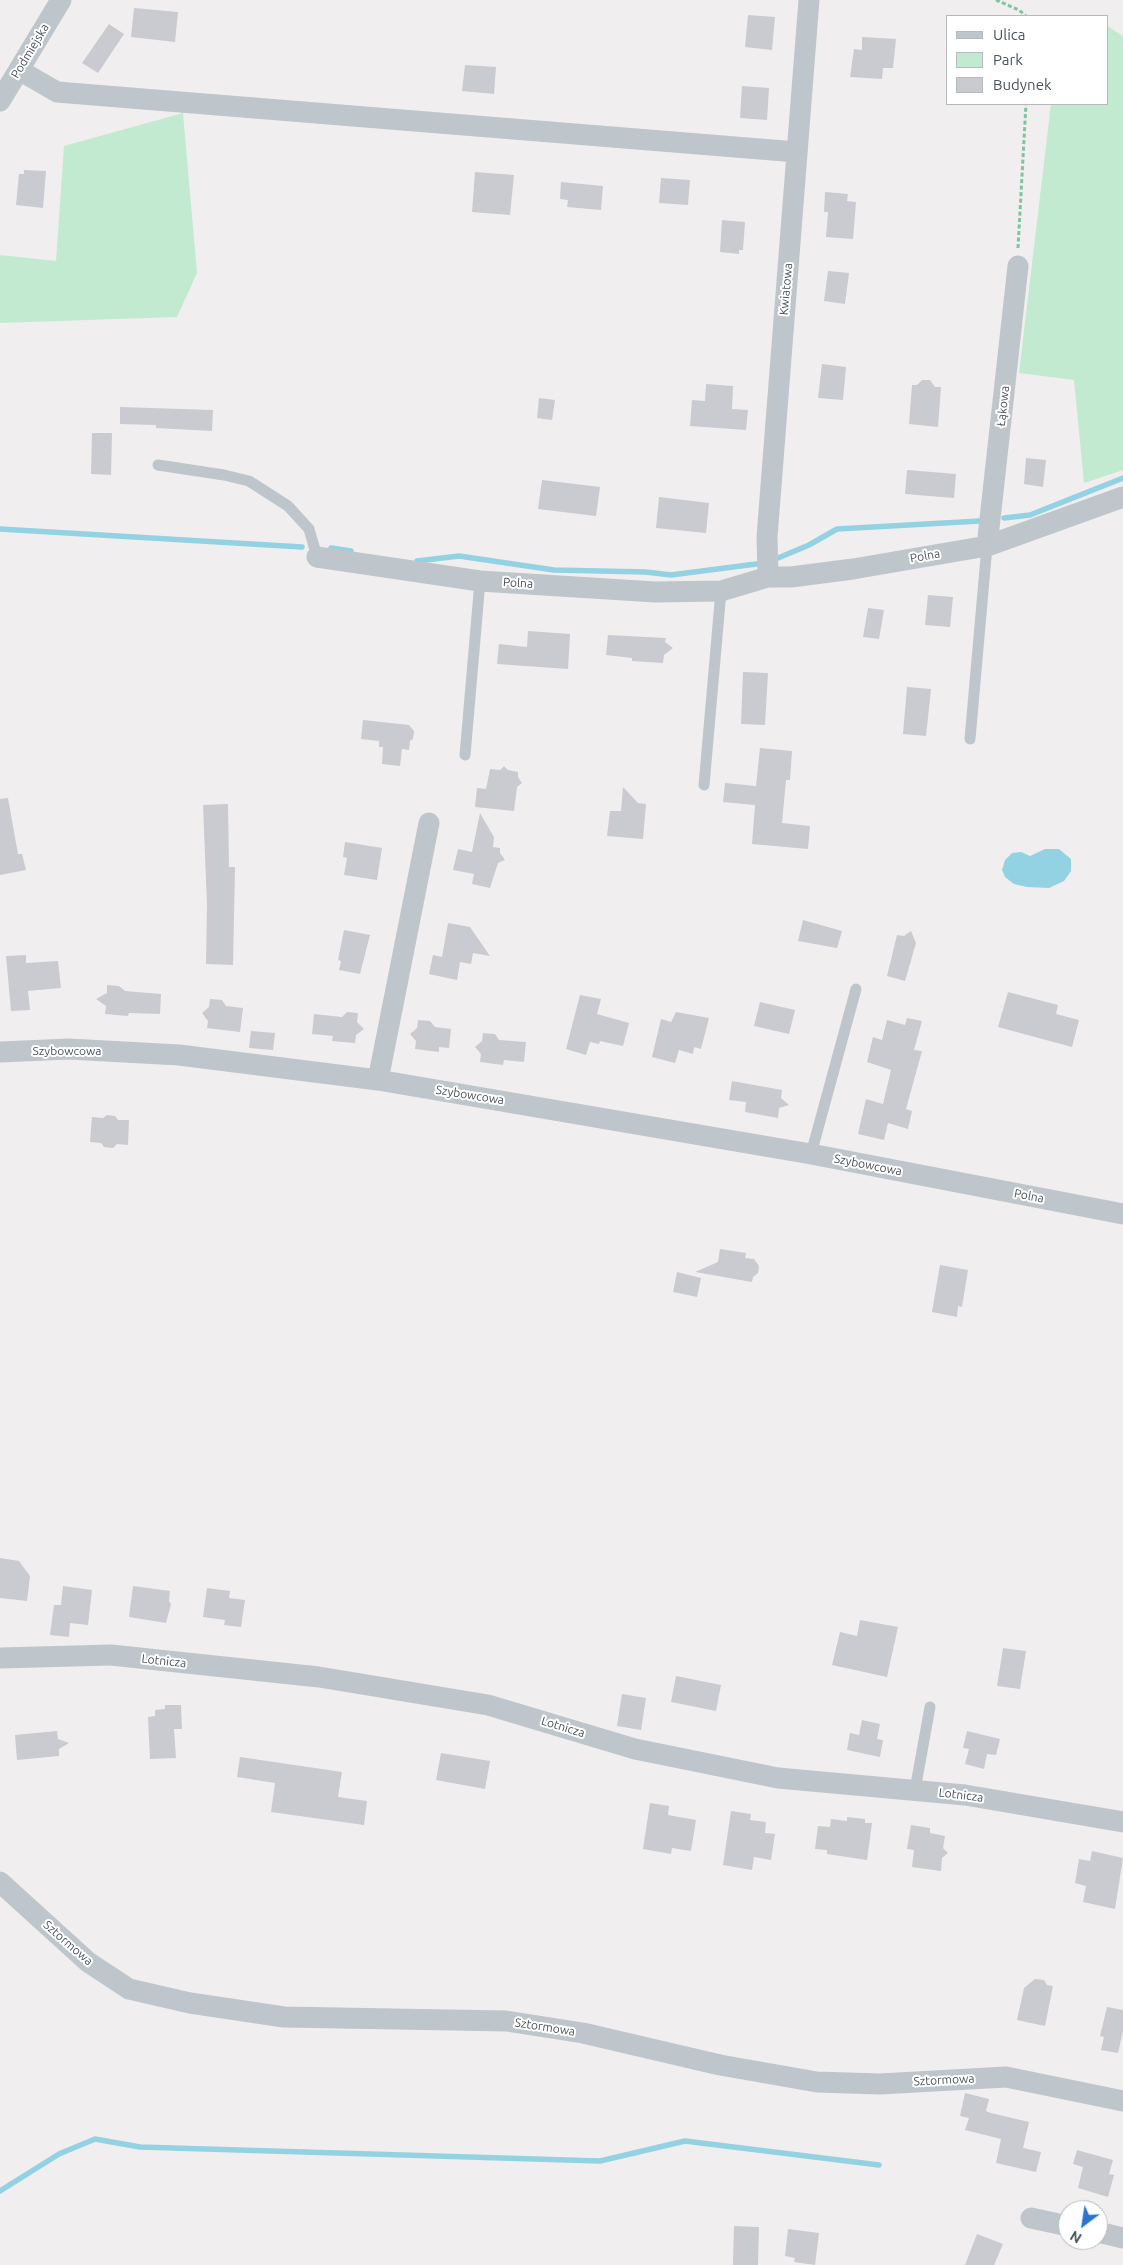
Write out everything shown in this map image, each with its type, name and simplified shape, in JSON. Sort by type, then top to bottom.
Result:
[{"type":"street","name":"Podmiejska","points":[[0,101],[60,0]]},
{"type":"street","name":"Kwiatowa","points":[[768,577],[766,537],[809,0]]},
{"type":"street","points":[[19,70],[57,92],[797,152]]},
{"type":"street","name":"Łąkowa","points":[[988,546],[1018,266]]},
{"type":"street","name":"Polna","points":[[317,557],[480,581],[655,592],[722,590],[768,577],[790,578],[854,569],[988,546],[1123,497]]},
{"type":"street","points":[[378,1080],[429,823]]},
{"type":"street","name":"Szybowcowa","points":[[0,1052],[69,1049],[178,1055],[378,1080],[812,1154],[935,1178]]},
{"type":"street","name":"Polna","points":[[935,1178],[1123,1214]]},
{"type":"street","name":"Lotnicza","points":[[0,1658],[112,1655],[319,1677],[488,1705],[635,1749],[778,1778],[965,1795],[1123,1822]]},
{"type":"street","name":"Sztormowa","points":[[0,1882],[88,1962],[129,1988],[190,2003],[284,2016],[506,2021],[583,2032],[720,2065],[818,2082],[880,2084],[1006,2078],[1123,2100]]},
{"type":"street","points":[[1031,2218],[1058,2224]]},
{"type":"street","points":[[1108,2234],[1123,2238]]},
{"type":"lane","points":[[158,465],[249,481],[288,506],[309,529],[317,557]]},
{"type":"lane","points":[[970,739],[988,546]]},
{"type":"lane","points":[[465,754],[480,581]]},
{"type":"lane","points":[[704,785],[722,590]]},
{"type":"lane","points":[[812,1154],[856,989]]},
{"type":"lane","points":[[916,1790],[930,1707]]},
{"type":"path","points":[[996,0],[1019,10],[1025,15]]},
{"type":"path","points":[[1018,266],[1018,230],[1026,105]]},
{"type":"green space","points":[[1108,27],[1123,36],[1123,470],[1084,483],[1074,380],[1019,373],[1051,105],[1108,105]]},
{"type":"green space","points":[[183,113],[197,273],[177,317],[0,323],[0,255],[56,261],[64,146]]},
{"type":"water","points":[[1045,849],[1059,849],[1071,859],[1071,871],[1064,881],[1049,888],[1027,887],[1014,884],[1005,877],[1002,870],[1005,860],[1012,853],[1021,852],[1030,856]]},
{"type":"building","points":[[134,8],[178,12],[175,42],[131,37]]},
{"type":"building","points":[[748,15],[775,17],[772,50],[745,47]]},
{"type":"building","points":[[109,24],[124,34],[98,73],[82,63]]},
{"type":"building","points":[[862,37],[896,39],[893,68],[883,68],[882,79],[850,77],[854,49],[862,50]]},
{"type":"building","points":[[465,65],[496,67],[494,94],[462,91]]},
{"type":"building","points":[[742,86],[769,88],[767,120],[740,118]]},
{"type":"building","points":[[24,170],[46,171],[43,208],[16,205],[19,174],[24,174]]},
{"type":"building","points":[[475,172],[514,175],[510,215],[472,212]]},
{"type":"building","points":[[661,178],[690,180],[688,205],[659,203]]},
{"type":"building","points":[[561,182],[603,186],[601,210],[567,207],[568,200],[560,199]]},
{"type":"building","points":[[825,192],[848,194],[847,201],[856,202],[853,239],[826,237],[828,212],[824,212]]},
{"type":"building","points":[[722,220],[745,222],[743,250],[739,250],[739,254],[720,252]]},
{"type":"building","points":[[828,271],[849,273],[845,304],[824,301]]},
{"type":"building","points":[[822,364],[846,367],[843,400],[818,398]]},
{"type":"building","points":[[922,380],[930,380],[935,387],[941,387],[938,427],[909,424],[912,385],[917,385]]},
{"type":"building","points":[[706,384],[733,386],[732,409],[748,410],[746,430],[690,426],[692,400],[705,401]]},
{"type":"building","points":[[539,398],[555,400],[552,420],[537,418]]},
{"type":"building","points":[[120,407],[213,410],[212,431],[156,428],[156,425],[120,424]]},
{"type":"building","points":[[92,433],[112,433],[111,475],[91,474]]},
{"type":"building","points":[[1026,458],[1046,460],[1043,487],[1024,484]]},
{"type":"building","points":[[907,470],[956,474],[954,498],[905,494]]},
{"type":"building","points":[[542,480],[600,487],[596,516],[538,509]]},
{"type":"building","points":[[659,497],[709,503],[706,533],[656,528]]},
{"type":"building","points":[[928,595],[953,597],[950,627],[925,625]]},
{"type":"building","points":[[868,608],[884,610],[879,639],[863,637]]},
{"type":"building","points":[[528,631],[570,634],[568,669],[497,664],[499,644],[527,647]]},
{"type":"building","points":[[608,635],[666,638],[665,642],[673,648],[664,655],[663,663],[632,661],[632,658],[606,655]]},
{"type":"building","points":[[743,672],[768,673],[765,725],[741,724]]},
{"type":"building","points":[[907,687],[931,689],[926,736],[903,734]]},
{"type":"building","points":[[363,720],[409,725],[414,731],[409,750],[402,749],[400,766],[382,764],[383,747],[379,747],[379,741],[361,739]]},
{"type":"building","points":[[760,748],[792,751],[790,780],[786,780],[782,823],[810,826],[808,849],[752,844],[755,805],[723,802],[725,783],[756,786]]},
{"type":"building","points":[[504,766],[508,770],[518,772],[518,777],[522,783],[517,787],[514,811],[475,807],[477,788],[486,789],[490,769],[500,770]]},
{"type":"building","points":[[623,787],[638,803],[646,804],[643,839],[607,836],[610,811],[621,811]]},
{"type":"building","points":[[8,798],[18,854],[22,854],[26,870],[0,875],[0,799]]},
{"type":"building","points":[[228,804],[229,867],[235,867],[233,965],[206,964],[207,905],[203,805]]},
{"type":"building","points":[[480,813],[494,837],[493,847],[500,848],[500,853],[505,860],[498,863],[490,888],[472,884],[474,874],[453,870],[458,849],[472,852]]},
{"type":"building","points":[[345,842],[382,848],[377,880],[344,875],[347,858],[343,857]]},
{"type":"building","points":[[803,920],[842,931],[837,948],[798,941]]},
{"type":"building","points":[[448,923],[470,927],[490,956],[473,953],[471,964],[460,962],[457,980],[429,974],[433,955],[442,957]]},
{"type":"building","points":[[344,930],[370,935],[360,974],[339,970],[341,961],[338,960]]},
{"type":"building","points":[[911,931],[916,943],[905,981],[887,976],[897,935],[904,936]]},
{"type":"building","points":[[26,955],[26,963],[58,961],[61,988],[28,991],[30,1010],[11,1011],[6,956]]},
{"type":"building","points":[[107,985],[119,986],[125,991],[161,994],[160,1014],[129,1013],[128,1016],[105,1014],[106,1006],[96,999],[107,993]]},
{"type":"building","points":[[1008,992],[1058,1005],[1056,1014],[1079,1020],[1072,1047],[998,1027]]},
{"type":"building","points":[[580,995],[601,999],[597,1014],[629,1023],[623,1046],[600,1041],[599,1044],[590,1042],[586,1055],[566,1049]]},
{"type":"building","points":[[210,999],[222,1000],[226,1006],[243,1008],[240,1032],[207,1028],[208,1021],[202,1013],[209,1007]]},
{"type":"building","points":[[760,1002],[795,1010],[789,1034],[754,1026]]},
{"type":"building","points":[[347,1012],[358,1013],[357,1022],[364,1029],[356,1035],[355,1043],[332,1041],[333,1036],[312,1034],[314,1014],[342,1017]]},
{"type":"building","points":[[676,1012],[709,1018],[701,1049],[694,1047],[693,1054],[679,1050],[675,1063],[652,1057],[661,1019],[671,1022]]},
{"type":"building","points":[[907,1018],[922,1021],[914,1050],[922,1051],[906,1109],[912,1111],[908,1129],[888,1123],[884,1140],[858,1134],[866,1099],[883,1104],[891,1070],[867,1062],[873,1037],[882,1040],[887,1020],[905,1025]]},
{"type":"building","points":[[418,1020],[430,1021],[435,1027],[451,1029],[449,1048],[439,1047],[439,1052],[415,1049],[416,1041],[410,1034],[417,1028]]},
{"type":"building","points":[[251,1031],[275,1033],[273,1050],[249,1048]]},
{"type":"building","points":[[483,1033],[495,1034],[499,1040],[526,1042],[524,1062],[504,1060],[503,1065],[480,1062],[481,1054],[475,1047],[482,1041]]},
{"type":"building","points":[[732,1081],[782,1090],[781,1098],[789,1105],[779,1108],[778,1118],[745,1112],[746,1102],[729,1100]]},
{"type":"building","points":[[107,1115],[115,1116],[118,1120],[129,1120],[128,1145],[117,1144],[113,1148],[104,1147],[101,1143],[90,1142],[92,1117],[103,1118]]},
{"type":"building","points":[[720,1249],[746,1253],[745,1258],[754,1259],[759,1266],[758,1273],[753,1277],[752,1282],[695,1272],[718,1262]]},
{"type":"building","points":[[940,1265],[968,1270],[962,1307],[958,1306],[957,1317],[932,1312]]},
{"type":"building","points":[[677,1272],[701,1278],[697,1297],[673,1292]]},
{"type":"building","points":[[0,1558],[19,1561],[30,1576],[27,1601],[0,1598]]},
{"type":"building","points":[[63,1586],[92,1590],[88,1625],[70,1623],[69,1637],[50,1635],[54,1605],[61,1605]]},
{"type":"building","points":[[133,1586],[170,1591],[169,1601],[171,1604],[166,1623],[129,1617]]},
{"type":"building","points":[[207,1588],[230,1591],[229,1598],[245,1600],[241,1627],[224,1625],[225,1620],[203,1617]]},
{"type":"building","points":[[860,1620],[898,1627],[887,1677],[832,1665],[840,1632],[857,1636]]},
{"type":"building","points":[[1003,1648],[1026,1651],[1020,1689],[997,1686]]},
{"type":"building","points":[[676,1676],[721,1685],[716,1711],[671,1702]]},
{"type":"building","points":[[622,1694],[646,1698],[641,1730],[617,1726]]},
{"type":"building","points":[[165,1705],[181,1705],[182,1729],[174,1729],[176,1758],[150,1759],[148,1717],[155,1716],[155,1710],[165,1709]]},
{"type":"building","points":[[862,1720],[880,1724],[877,1739],[883,1740],[880,1757],[847,1750],[850,1733],[859,1735]]},
{"type":"building","points":[[57,1731],[58,1739],[69,1743],[59,1749],[59,1756],[17,1760],[15,1735]]},
{"type":"building","points":[[967,1731],[1000,1739],[996,1755],[987,1754],[984,1769],[965,1764],[969,1749],[963,1748]]},
{"type":"building","points":[[441,1753],[490,1761],[485,1789],[436,1780]]},
{"type":"building","points":[[240,1757],[342,1772],[338,1797],[367,1801],[364,1825],[271,1812],[275,1783],[237,1777]]},
{"type":"building","points":[[650,1803],[669,1806],[668,1815],[696,1820],[691,1851],[672,1848],[671,1854],[643,1849]]},
{"type":"building","points":[[731,1811],[751,1814],[750,1820],[766,1822],[765,1833],[775,1834],[771,1860],[754,1857],[752,1870],[723,1865]]},
{"type":"building","points":[[847,1817],[865,1819],[865,1823],[872,1823],[867,1860],[827,1854],[827,1850],[815,1849],[818,1826],[830,1827],[831,1819],[847,1821]]},
{"type":"building","points":[[911,1825],[930,1828],[930,1833],[945,1836],[943,1848],[948,1853],[942,1858],[941,1871],[912,1867],[914,1850],[907,1849]]},
{"type":"building","points":[[1092,1851],[1123,1858],[1115,1909],[1083,1902],[1086,1886],[1075,1883],[1079,1859],[1090,1861]]},
{"type":"building","points":[[1035,1979],[1044,1980],[1047,1985],[1053,1986],[1045,2026],[1017,2020],[1024,1988]]},
{"type":"building","points":[[1107,2007],[1123,2010],[1123,2031],[1118,2053],[1101,2050],[1104,2037],[1100,2036]]},
{"type":"building","points":[[965,2093],[989,2099],[986,2111],[1029,2122],[1023,2148],[1041,2152],[1036,2172],[996,2163],[1001,2139],[965,2130],[969,2118],[960,2116]]},
{"type":"building","points":[[1077,2150],[1113,2160],[1109,2174],[1114,2175],[1108,2197],[1078,2188],[1083,2167],[1073,2164]]},
{"type":"building","points":[[734,2226],[759,2227],[758,2265],[733,2265]]},
{"type":"building","points":[[788,2229],[819,2233],[815,2265],[794,2262],[795,2258],[785,2256]]},
{"type":"building","points":[[977,2234],[1003,2244],[994,2265],[965,2265]]},
{"type":"waterway","points":[[1004,518],[1030,515],[1123,478]]},
{"type":"waterway","points":[[778,558],[809,545],[837,529],[980,521]]},
{"type":"waterway","points":[[0,529],[302,547]]},
{"type":"waterway","points":[[331,548],[351,551]]},
{"type":"waterway","points":[[417,561],[459,556],[554,570],[646,572],[671,575],[756,564]]},
{"type":"waterway","points":[[0,2191],[59,2154],[95,2139],[140,2147],[600,2161],[685,2141],[879,2165]]}]
